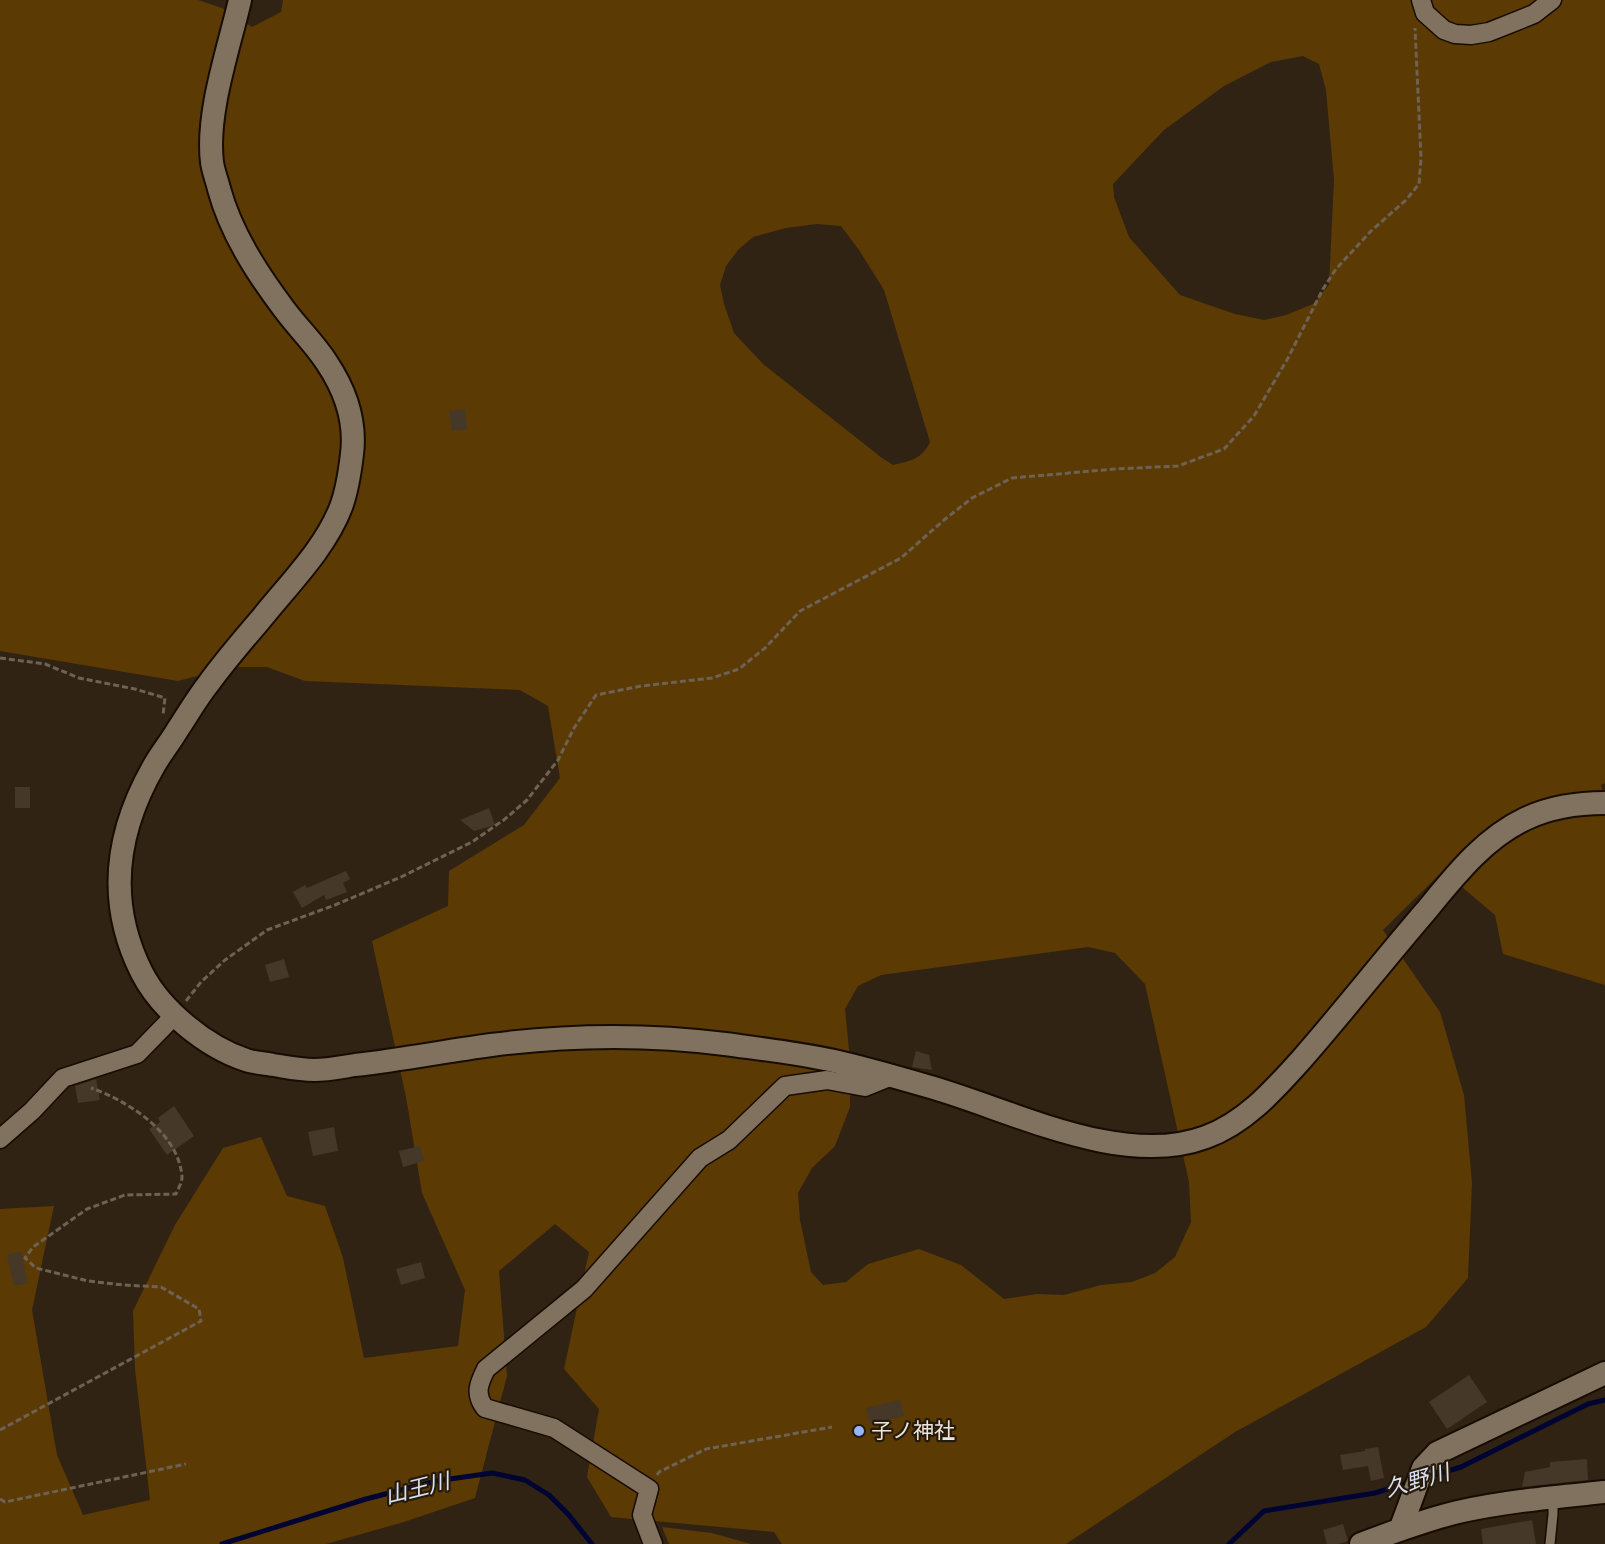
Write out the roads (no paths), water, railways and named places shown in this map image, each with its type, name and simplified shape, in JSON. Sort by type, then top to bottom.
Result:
[{"type":"street","points":[[240,0],[218,87],[212,124],[212,162],[225,212],[244,250],[285,310],[327,361],[344,394],[353,422],[354,446],[340,509],[318,549],[205,688],[153,767],[124,836],[120,861],[122,912],[127,939],[136,962],[149,986],[174,1016],[207,1041],[244,1060],[314,1070],[393,1061],[495,1045],[566,1039],[634,1037],[714,1043],[830,1060],[936,1088],[1071,1134],[1154,1148],[1185,1144],[1210,1136],[1234,1124],[1279,1085],[1471,858],[1506,829],[1528,817],[1557,807],[1581,803],[1605,803]]},
{"type":"street","points":[[1421,0],[1425,13],[1444,30],[1455,34],[1472,35],[1489,32],[1534,14],[1552,0]]},
{"type":"street","points":[[0,1139],[32,1111],[63,1078],[137,1054],[174,1016]]},
{"type":"street","points":[[653,1544],[642,1515],[649,1489],[554,1428],[485,1408],[479,1400],[479,1382],[486,1369],[584,1289],[700,1158],[729,1140],[785,1086],[827,1080],[865,1087],[892,1076]]},
{"type":"street","points":[[1400,1530],[1423,1468],[1437,1453],[1605,1373]]},
{"type":"street","points":[[1361,1544],[1458,1512],[1506,1503],[1605,1492]]},
{"type":"lane","points":[[1550,1544],[1553,1497]]},
{"type":"waterway","name":"久野川","points":[[1425,1478],[1461,1467],[1588,1404],[1605,1400]]},
{"type":"waterway","name":"山王川","points":[[222,1544],[366,1499],[436,1481],[492,1473],[525,1480],[549,1495],[592,1544]]},
{"type":"waterway","name":"久野川","points":[[1229,1544],[1264,1511],[1375,1493],[1411,1482]]},
{"type":"place","name":"子ノ神社","points":[[859,1431]]}]
